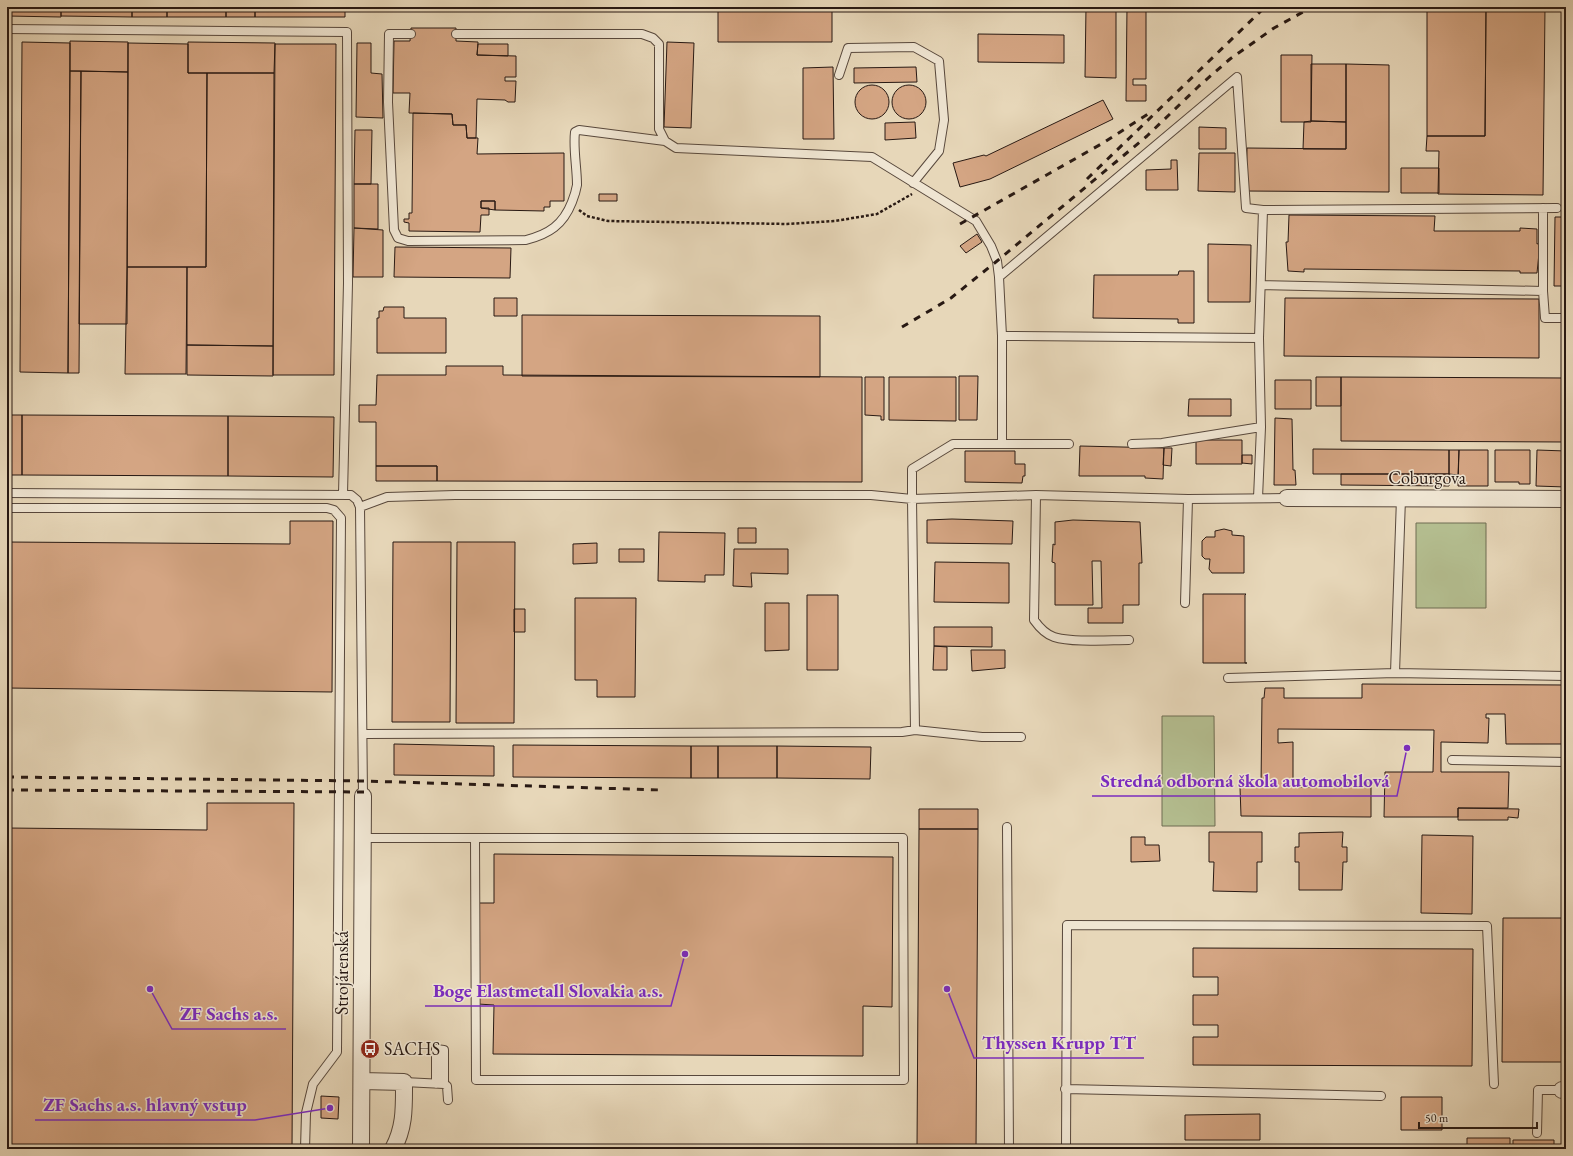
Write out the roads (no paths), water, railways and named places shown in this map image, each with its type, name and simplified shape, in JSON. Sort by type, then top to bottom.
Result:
[{"type":"street","name":"Coburgova","points":[[1288,498],[1566,499]]},
{"type":"street","name":"Strojárenská","points":[[361,1149],[363,796]]},
{"type":"street","points":[[362,1081],[404,1082],[404,1116],[400,1133],[393,1149]]},
{"type":"lane","points":[[7,29],[347,32],[348,283],[343,494]]},
{"type":"lane","points":[[411,34],[389,34],[389,110],[394,230],[398,238],[408,241],[526,240],[542,236],[556,228],[565,217],[577,187],[575,132],[579,130],[665,140],[676,148],[872,157],[917,186],[968,214],[976,221],[992,246],[997,261],[999,277],[1002,336],[1002,443]]},
{"type":"lane","points":[[456,34],[642,34],[653,38],[659,44],[660,129],[665,140]]},
{"type":"lane","points":[[839,75],[848,48],[914,47],[939,61],[944,120],[938,151],[917,186]]},
{"type":"lane","points":[[999,277],[1237,77],[1246,208],[1263,210],[1557,208]]},
{"type":"lane","points":[[1543,208],[1545,318],[1566,318]]},
{"type":"lane","points":[[1258,498],[1261,427],[1259,338],[1263,210]]},
{"type":"lane","points":[[1261,285],[1544,290]]},
{"type":"lane","points":[[1002,336],[1259,338]]},
{"type":"lane","points":[[1132,444],[1162,443],[1261,427]]},
{"type":"lane","points":[[915,730],[912,468],[953,444],[1069,444]]},
{"type":"lane","points":[[7,493],[343,494],[351,495],[357,500],[360,507],[363,796]]},
{"type":"lane","points":[[360,507],[386,497],[455,495],[871,495],[912,498],[1036,496],[1188,499],[1288,498]]},
{"type":"lane","points":[[1036,496],[1034,620],[1040,629],[1055,637],[1084,640],[1129,640]]},
{"type":"lane","points":[[1395,673],[1401,498]]},
{"type":"lane","points":[[1185,603],[1188,499]]},
{"type":"lane","points":[[7,508],[327,508],[334,510],[341,518],[337,1052],[313,1084],[306,1114],[305,1149]]},
{"type":"lane","points":[[1228,678],[1395,673],[1566,676]]},
{"type":"lane","points":[[363,734],[894,732],[915,730],[982,737],[1021,737]]},
{"type":"lane","points":[[1452,760],[1566,762]]},
{"type":"lane","points":[[1007,827],[1009,1149]]},
{"type":"lane","points":[[363,838],[475,838],[904,838],[904,1080],[476,1080],[475,838]]},
{"type":"lane","points":[[1066,1149],[1065,1090],[1067,925],[1487,926],[1494,1084]]},
{"type":"lane","points":[[404,1082],[440,1084],[447,1086],[448,1100]]},
{"type":"lane","points":[[1065,1090],[1380,1096]]},
{"type":"lane","points":[[1537,1133],[1538,1090],[1564,1090]]},
{"type":"railway","points":[[1087,179],[1265,7]]},
{"type":"railway","points":[[902,327],[951,298],[997,261],[1147,136],[1199,86],[1230,59],[1274,28],[1312,7]]},
{"type":"railway","points":[[960,224],[1103,143],[1148,114]]},
{"type":"railway","points":[[7,777],[363,781],[662,790]]},
{"type":"railway","points":[[7,790],[371,792]]},
{"type":"place","name":"Stredná odborná škola automobilová","points":[[1407,748]]},
{"type":"place","name":"Boge Elastmetall Slovakia a.s.","points":[[685,954]]},
{"type":"place","name":"ZF Sachs a.s.","points":[[150,989]]},
{"type":"place","name":"Thyssen Krupp TT","points":[[947,989]]},
{"type":"place","name":"SACHS","points":[[370,1049]]},
{"type":"place","name":"ZF Sachs a.s. hlavný vstup","points":[[330,1108]]}]
